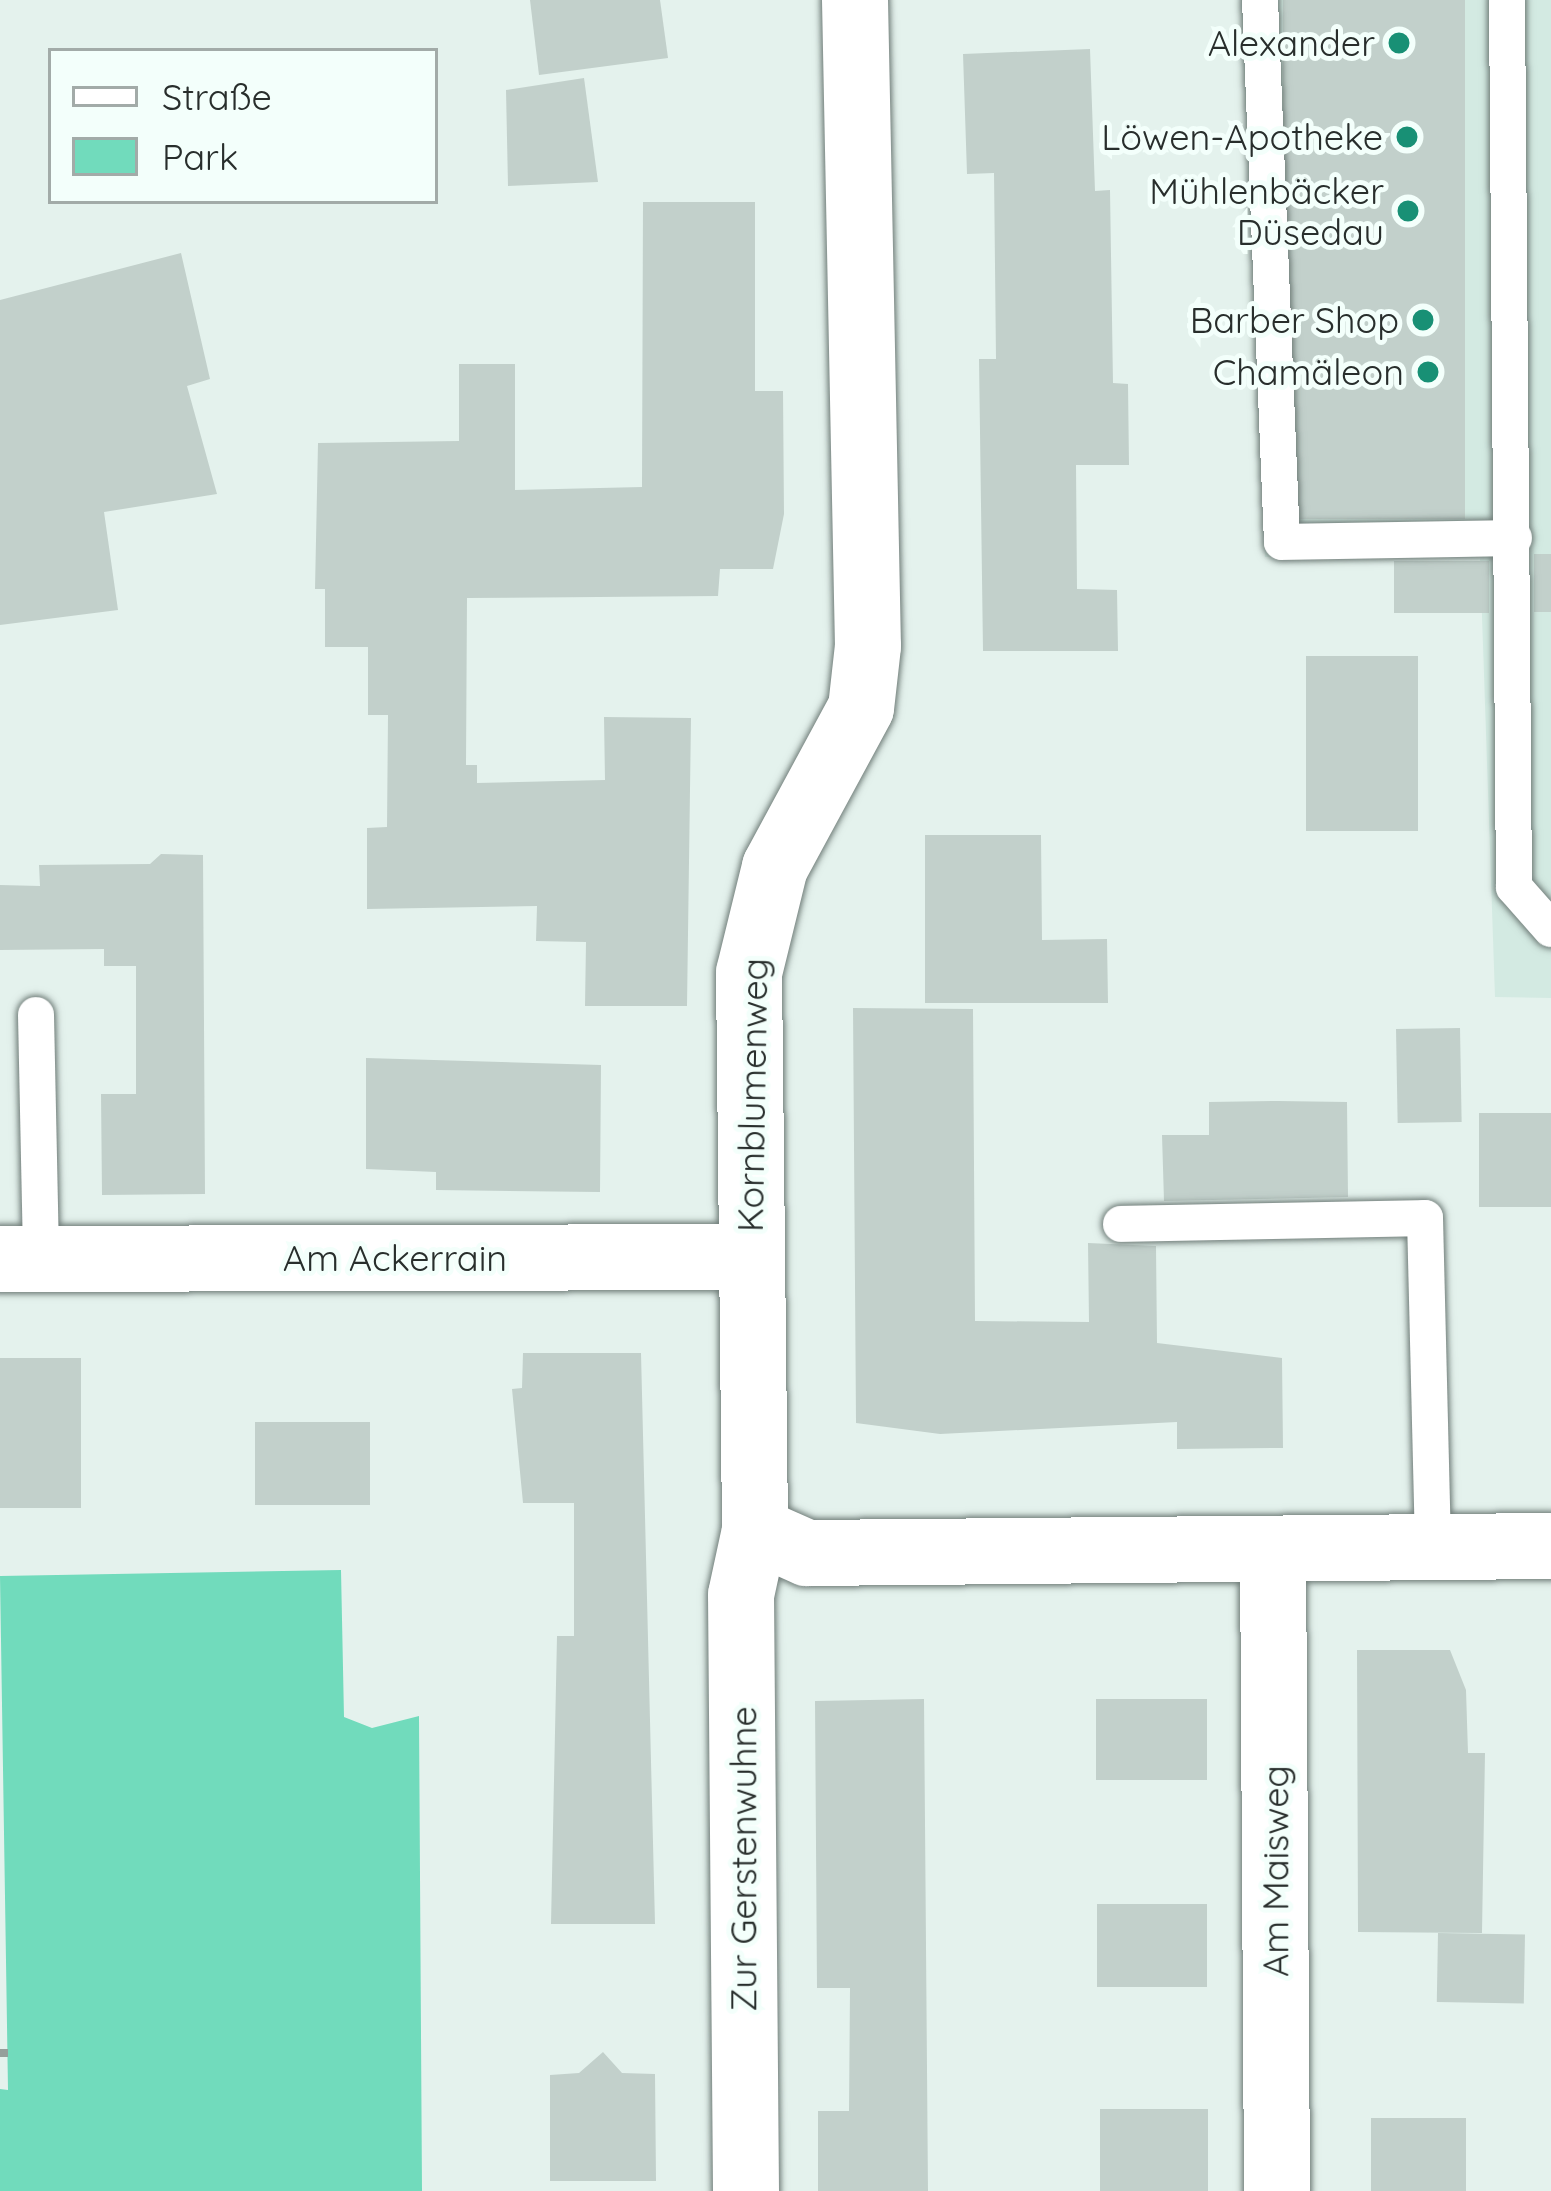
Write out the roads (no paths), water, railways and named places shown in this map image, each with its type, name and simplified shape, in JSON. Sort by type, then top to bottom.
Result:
[{"type":"street","name":"Kornblumenweg","points":[[755,1530],[750,1257],[758,920],[775,867],[845,749],[868,646],[855,0]]},
{"type":"street","name":"Am Ackerrain","points":[[21,1259],[750,1257]]},
{"type":"street","points":[[755,1530],[807,1553],[1551,1546]]},
{"type":"street","name":"Zur Gerstenwuhne","points":[[746,2191],[741,1594],[755,1530]]},
{"type":"street","name":"Am Maisweg","points":[[1273,1550],[1277,2191]]},
{"type":"lane","points":[[1260,0],[1282,542],[1514,538]]},
{"type":"lane","points":[[1507,0],[1514,887],[1551,929]]},
{"type":"lane","name":"Am Ackerrain","points":[[21,1259],[36,1015]]},
{"type":"lane","points":[[1121,1223],[1425,1218],[1432,1547]]},
{"type":"place","name":"Alexander","points":[[1399,43]]},
{"type":"place","name":"Löwen-Apotheke","points":[[1407,137]]},
{"type":"place","name":"Mühlenbäcker Düsedau","points":[[1408,211]]},
{"type":"place","name":"Barber Shop","points":[[1423,320]]},
{"type":"place","name":"Chamäleon","points":[[1428,372]]}]
